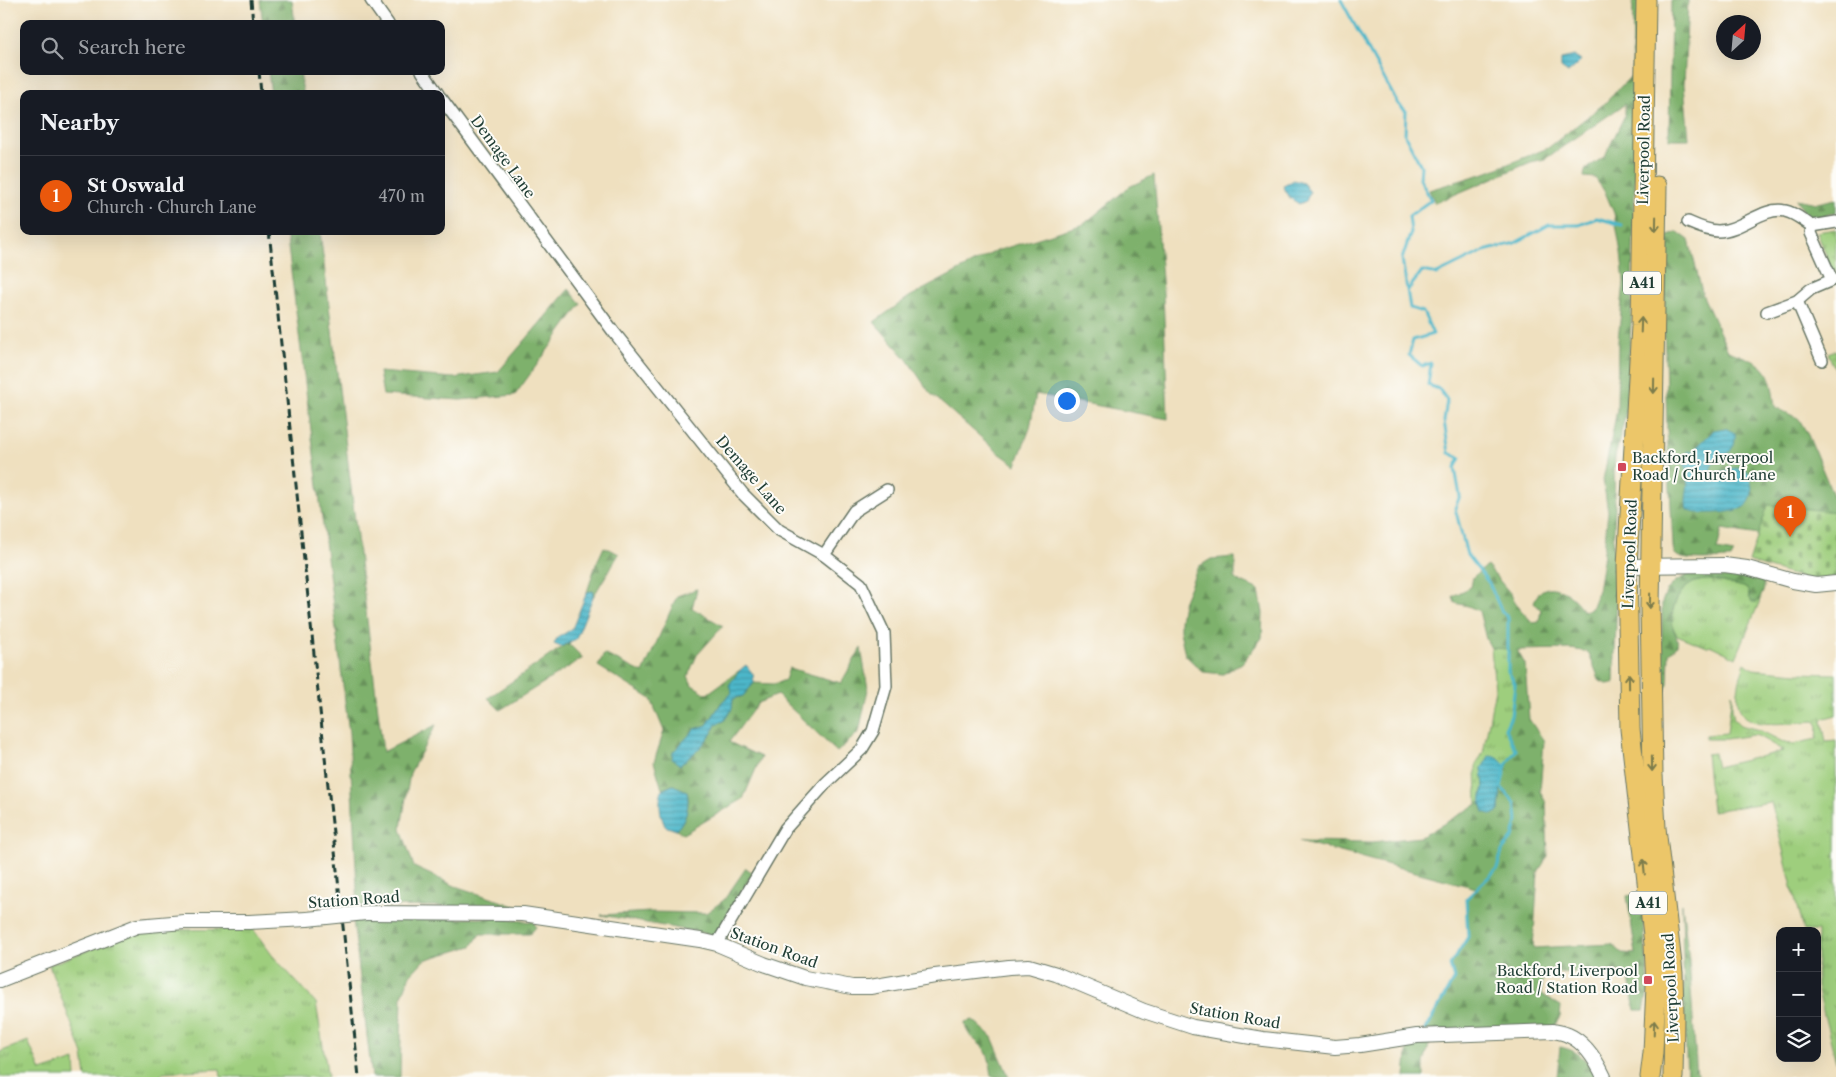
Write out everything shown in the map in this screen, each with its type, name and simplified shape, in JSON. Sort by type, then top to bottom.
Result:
[{"type":"highway","name":"Liverpool Road","points":[[1646,0],[1641,326],[1627,566],[1630,729],[1654,961],[1654,1024],[1650,1077]]},
{"type":"highway","name":"Liverpool Road","points":[[1658,0],[1651,566],[1652,775],[1656,828],[1673,973],[1673,1077]]},
{"type":"street","points":[[371,0],[385,20]]},
{"type":"street","points":[[425,75],[435,90]]},
{"type":"street","name":"Demage Lane","points":[[445,103],[614,331],[743,494],[779,530],[824,555],[861,584],[884,633],[886,686],[874,731],[862,749],[826,783],[785,829],[717,944]]},
{"type":"street","points":[[1688,222],[1716,232],[1726,231],[1777,210],[1793,213],[1812,226],[1836,222]]},
{"type":"street","points":[[1767,312],[1797,301],[1811,289],[1834,280],[1811,233],[1812,226]]},
{"type":"street","points":[[1797,301],[1822,360]]},
{"type":"street","points":[[824,555],[854,511],[887,490]]},
{"type":"street","points":[[1627,566],[1724,564],[1816,585],[1836,583]]},
{"type":"street","name":"Station Road","points":[[0,980],[137,926],[184,922],[249,922],[307,919],[366,912],[523,914],[700,940],[717,944],[764,964],[804,978],[852,987],[870,988],[935,976],[1009,966],[1029,966],[1056,974],[1144,1011],[1193,1027],[1263,1039],[1335,1046],[1360,1045],[1417,1036],[1553,1031],[1570,1035],[1596,1061],[1604,1077]]},
{"type":"green space","points":[[260,0],[292,0],[294,20],[262,20]]},
{"type":"green space","points":[[1633,0],[1640,0],[1631,323],[1625,417],[1615,457],[1614,470],[1613,552],[1617,592],[1614,683],[1607,684],[1600,681],[1588,652],[1571,649],[1517,650],[1525,664],[1529,719],[1544,741],[1540,791],[1546,803],[1548,856],[1538,872],[1533,948],[1612,944],[1622,953],[1636,954],[1627,896],[1641,893],[1649,988],[1644,1010],[1635,1010],[1628,973],[1617,971],[1544,973],[1541,994],[1561,1006],[1560,1017],[1554,1026],[1425,1031],[1454,979],[1450,965],[1468,937],[1466,899],[1476,888],[1299,841],[1372,842],[1421,837],[1481,802],[1484,812],[1499,811],[1503,779],[1507,765],[1516,750],[1505,729],[1511,715],[1515,684],[1508,671],[1509,649],[1491,648],[1486,639],[1479,611],[1455,603],[1453,596],[1471,587],[1473,577],[1487,566],[1533,623],[1539,622],[1541,610],[1534,602],[1544,589],[1558,589],[1573,598],[1583,611],[1591,609],[1598,590],[1603,561],[1608,511],[1603,480],[1617,410],[1618,341],[1624,282],[1614,213],[1605,192],[1595,178],[1584,177],[1585,170],[1605,156],[1625,115],[1625,104],[1545,159],[1531,162],[1435,203],[1429,190],[1488,172],[1548,148],[1605,103],[1632,75]]},
{"type":"green space","points":[[1671,0],[1688,0],[1684,85],[1689,139],[1669,139]]},
{"type":"green space","points":[[269,75],[301,75],[302,90],[270,90]]},
{"type":"green space","points":[[1154,175],[1163,293],[1168,419],[1036,394],[1030,428],[1016,465],[999,453],[930,393],[906,358],[874,322],[909,297],[996,251],[1084,224],[1129,187]]},
{"type":"green space","points":[[1796,199],[1817,203],[1836,199],[1836,212],[1809,220]]},
{"type":"green space","points":[[1836,229],[1836,272],[1832,270],[1817,232]]},
{"type":"green space","points":[[1678,232],[1689,240],[1703,296],[1728,351],[1751,360],[1764,368],[1771,382],[1775,407],[1799,419],[1808,435],[1836,502],[1836,512],[1768,505],[1758,535],[1722,529],[1717,550],[1734,553],[1731,559],[1685,559],[1675,554],[1673,548],[1664,316],[1668,235]]},
{"type":"green space","points":[[287,235],[320,235],[383,752],[436,725],[410,773],[401,828],[414,867],[455,886],[518,907],[517,910],[444,906],[358,907],[349,733]]},
{"type":"green space","points":[[569,289],[581,304],[515,395],[460,400],[383,395],[379,372],[453,378],[498,372]]},
{"type":"green space","points":[[1836,350],[1836,372],[1828,353]]},
{"type":"green space","points":[[1768,505],[1836,512],[1836,577],[1809,580],[1749,562]]},
{"type":"green space","points":[[604,547],[619,554],[593,597],[593,591],[587,592]]},
{"type":"green space","points":[[1235,557],[1235,579],[1259,590],[1263,613],[1262,638],[1242,663],[1223,674],[1203,672],[1185,655],[1180,631],[1183,603],[1198,567],[1211,559]]},
{"type":"green space","points":[[1717,572],[1763,581],[1764,589],[1762,595],[1757,602],[1752,602],[1748,590],[1744,587],[1710,580],[1694,582],[1687,587],[1680,594],[1673,608],[1672,623],[1678,642],[1669,653],[1668,684],[1665,691],[1660,694],[1657,653],[1662,639],[1662,602],[1667,590],[1676,581],[1691,573]]},
{"type":"green space","points":[[1710,579],[1744,587],[1748,590],[1749,597],[1757,602],[1761,598],[1736,658],[1712,646],[1707,647],[1677,635],[1672,626],[1674,602],[1683,590],[1693,582]]},
{"type":"green space","points":[[697,589],[692,608],[723,626],[697,655],[688,676],[692,685],[707,694],[740,670],[730,685],[733,693],[722,702],[707,725],[695,729],[680,765],[699,749],[712,733],[716,724],[732,709],[733,699],[743,696],[754,683],[774,684],[785,680],[789,668],[841,683],[861,648],[868,689],[859,732],[837,752],[777,695],[758,703],[729,742],[761,757],[743,799],[683,834],[676,830],[686,812],[688,802],[687,791],[673,785],[662,789],[654,762],[664,731],[651,699],[598,666],[604,654],[643,673],[677,596]]},
{"type":"green space","points":[[568,643],[583,658],[500,710],[488,698]]},
{"type":"green space","points":[[1509,645],[1508,671],[1515,684],[1511,716],[1505,729],[1516,750],[1506,765],[1498,757],[1482,768],[1484,786],[1481,802],[1477,804],[1476,765],[1483,753],[1495,689],[1491,648]]},
{"type":"green space","points":[[1745,663],[1753,669],[1836,674],[1836,715],[1825,718],[1822,721],[1826,742],[1836,741],[1836,1062],[1821,1003],[1821,927],[1802,927],[1771,802],[1712,811],[1706,754],[1714,753],[1717,767],[1784,751],[1753,735],[1726,739],[1706,739],[1706,735],[1727,733],[1732,693],[1734,719],[1740,725],[1759,730],[1785,743],[1793,744],[1817,739],[1818,726],[1815,721],[1779,724],[1751,720],[1742,714],[1738,703],[1739,686]]},
{"type":"green space","points":[[746,868],[753,873],[715,935],[601,915],[650,912],[706,913],[724,900]]},
{"type":"green space","points":[[1682,904],[1689,960],[1697,1077],[1687,1077]]},
{"type":"green space","points":[[492,918],[534,922],[536,927],[530,934],[480,934],[472,946],[424,960],[410,975],[402,996],[400,1077],[372,1077],[353,920]]},
{"type":"green space","points":[[253,929],[272,955],[316,1003],[328,1077],[221,1077],[220,1069],[163,1072],[160,1077],[86,1077],[83,1054],[49,965],[134,933],[165,930]]},
{"type":"green space","points":[[973,1020],[992,1037],[1009,1077],[992,1077],[987,1053],[967,1032],[965,1022]]},
{"type":"green space","points":[[28,1041],[41,1071],[75,1060],[76,1077],[0,1077],[0,1052]]},
{"type":"green space","points":[[1430,1042],[1424,1062],[1424,1077],[1405,1077],[1408,1043]]},
{"type":"green space","points":[[1560,1047],[1573,1051],[1582,1057],[1596,1077],[1557,1077]]},
{"type":"water","points":[[1575,56],[1581,60],[1568,73],[1561,68],[1561,59]]},
{"type":"water","points":[[1294,180],[1303,183],[1310,192],[1306,201],[1299,204],[1290,198],[1283,186]]},
{"type":"water","points":[[1725,428],[1735,433],[1734,443],[1730,452],[1713,463],[1710,470],[1713,474],[1734,468],[1748,472],[1752,493],[1750,500],[1741,509],[1733,511],[1703,513],[1687,510],[1688,477],[1684,463],[1687,451],[1692,452],[1714,430]]},
{"type":"water","points":[[593,591],[593,597],[576,639],[561,647],[554,644],[557,638],[572,629],[587,592]]},
{"type":"water","points":[[746,665],[753,674],[754,683],[743,696],[733,699],[732,709],[724,721],[716,724],[712,733],[699,749],[680,765],[672,759],[673,752],[695,729],[707,725],[722,702],[732,693],[729,685]]},
{"type":"water","points":[[1489,756],[1498,757],[1506,765],[1501,787],[1499,811],[1492,815],[1484,812],[1481,802],[1484,786],[1482,768]]},
{"type":"water","points":[[673,785],[687,791],[688,796],[685,817],[676,830],[665,826],[660,808],[662,790]]},
{"type":"waterway","points":[[1341,0],[1398,104],[1406,111],[1405,135],[1421,166],[1420,179],[1431,200],[1409,216],[1411,232],[1402,259],[1410,308],[1423,312],[1433,334],[1413,340],[1409,355],[1422,366],[1431,363],[1428,385],[1439,389],[1447,400],[1444,421],[1449,453],[1460,458],[1455,468],[1460,496],[1455,508],[1467,555],[1489,583],[1501,610],[1508,618],[1508,671],[1515,684],[1511,716],[1505,729],[1516,750],[1506,765],[1501,787],[1515,803],[1517,821],[1513,837],[1502,851],[1497,869],[1466,899],[1468,937],[1450,965],[1454,979],[1425,1031]]},
{"type":"waterway","points":[[1408,290],[1422,271],[1437,274],[1484,251],[1515,243],[1549,225],[1579,225],[1597,218],[1622,225]]},
{"type":"railway","points":[[251,0],[253,20]]},
{"type":"railway","points":[[259,75],[261,90]]},
{"type":"railway","points":[[269,235],[359,1077]]},
{"type":"place","name":"Backford, Liverpool Road / Church Lane","points":[[1622,467]]},
{"type":"place","name":"St Oswald","points":[[1790,537]]},
{"type":"place","name":"Backford, Liverpool Road / Station Road","points":[[1648,980]]}]
